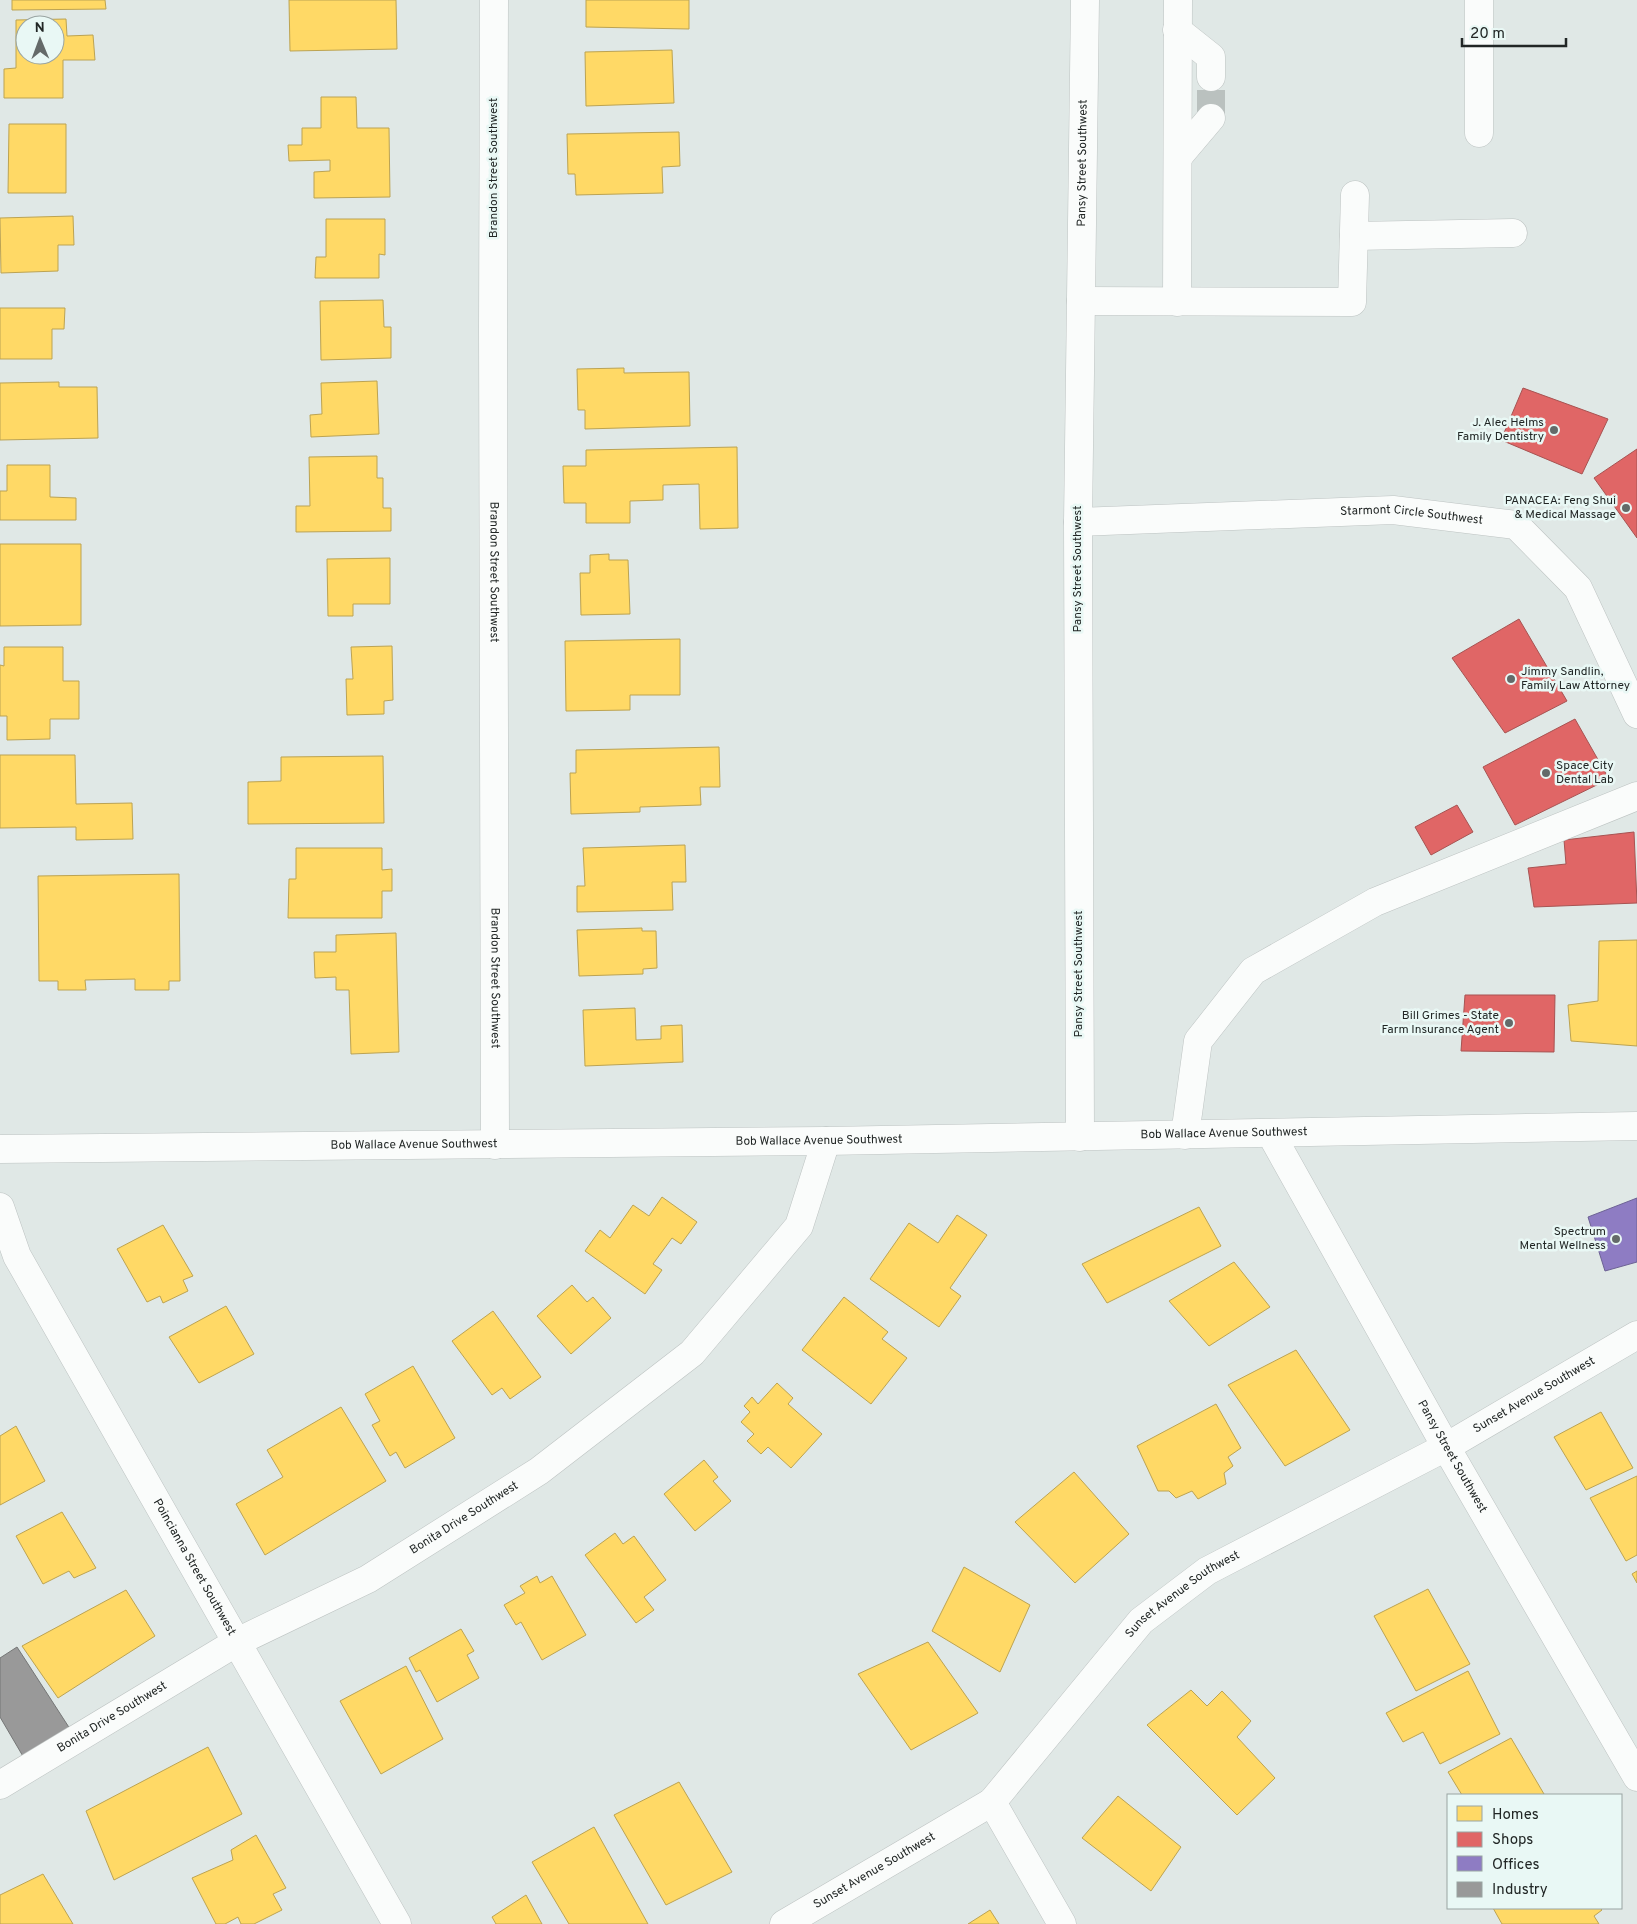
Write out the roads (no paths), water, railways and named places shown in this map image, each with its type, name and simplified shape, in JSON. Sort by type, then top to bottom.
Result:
[{"type":"street","name":"Brandon Street Southwest","points":[[494,0],[495,1145]]},
{"type":"street","name":"Pansy Street Southwest","points":[[1080,1138],[1078,522],[1085,0]]},
{"type":"street","points":[[1177,302],[1178,0]]},
{"type":"street","points":[[1479,0],[1479,133]]},
{"type":"street","points":[[1177,30],[1211,57],[1211,77]]},
{"type":"street","points":[[1178,157],[1211,118]]},
{"type":"street","points":[[1081,301],[1352,302],[1355,195]]},
{"type":"street","points":[[1354,236],[1513,233]]},
{"type":"street","name":"Starmont Circle Southwest","points":[[1078,522],[1393,510],[1516,525],[1578,588],[1637,714]]},
{"type":"street","points":[[1185,1135],[1198,1041],[1253,971],[1375,902],[1637,796]]},
{"type":"street","name":"Bob Wallace Avenue Southwest","points":[[0,1149],[1080,1138],[1637,1126]]},
{"type":"street","name":"Pansy Street Southwest","points":[[1271,1134],[1446,1447],[1637,1777]]},
{"type":"street","name":"Bonita Drive Southwest","points":[[0,1785],[237,1642],[368,1579],[539,1471],[692,1353],[799,1226],[826,1141]]},
{"type":"street","name":"Poincianna Street Southwest","points":[[0,1207],[17,1256],[397,1924]]},
{"type":"street","name":"Sunset Avenue Southwest","points":[[784,1924],[992,1802],[1141,1621],[1207,1571],[1446,1447],[1637,1335]]},
{"type":"street","points":[[992,1802],[1062,1924]]},
{"type":"tunnel","points":[[1211,77],[1211,118]]},
{"type":"place","name":"J. Alec Helms Family Dentistry","points":[[1554,430]]},
{"type":"place","name":"PANACEA: Feng Shui & Medical Massage","points":[[1626,508]]},
{"type":"place","name":"Jimmy Sandlin, Family Law Attorney","points":[[1511,679]]},
{"type":"place","name":"Space City Dental Lab","points":[[1546,773]]},
{"type":"place","name":"Bill Grimes - State Farm Insurance Agent","points":[[1509,1023]]},
{"type":"place","name":"Spectrum Mental Wellness","points":[[1616,1239]]}]
